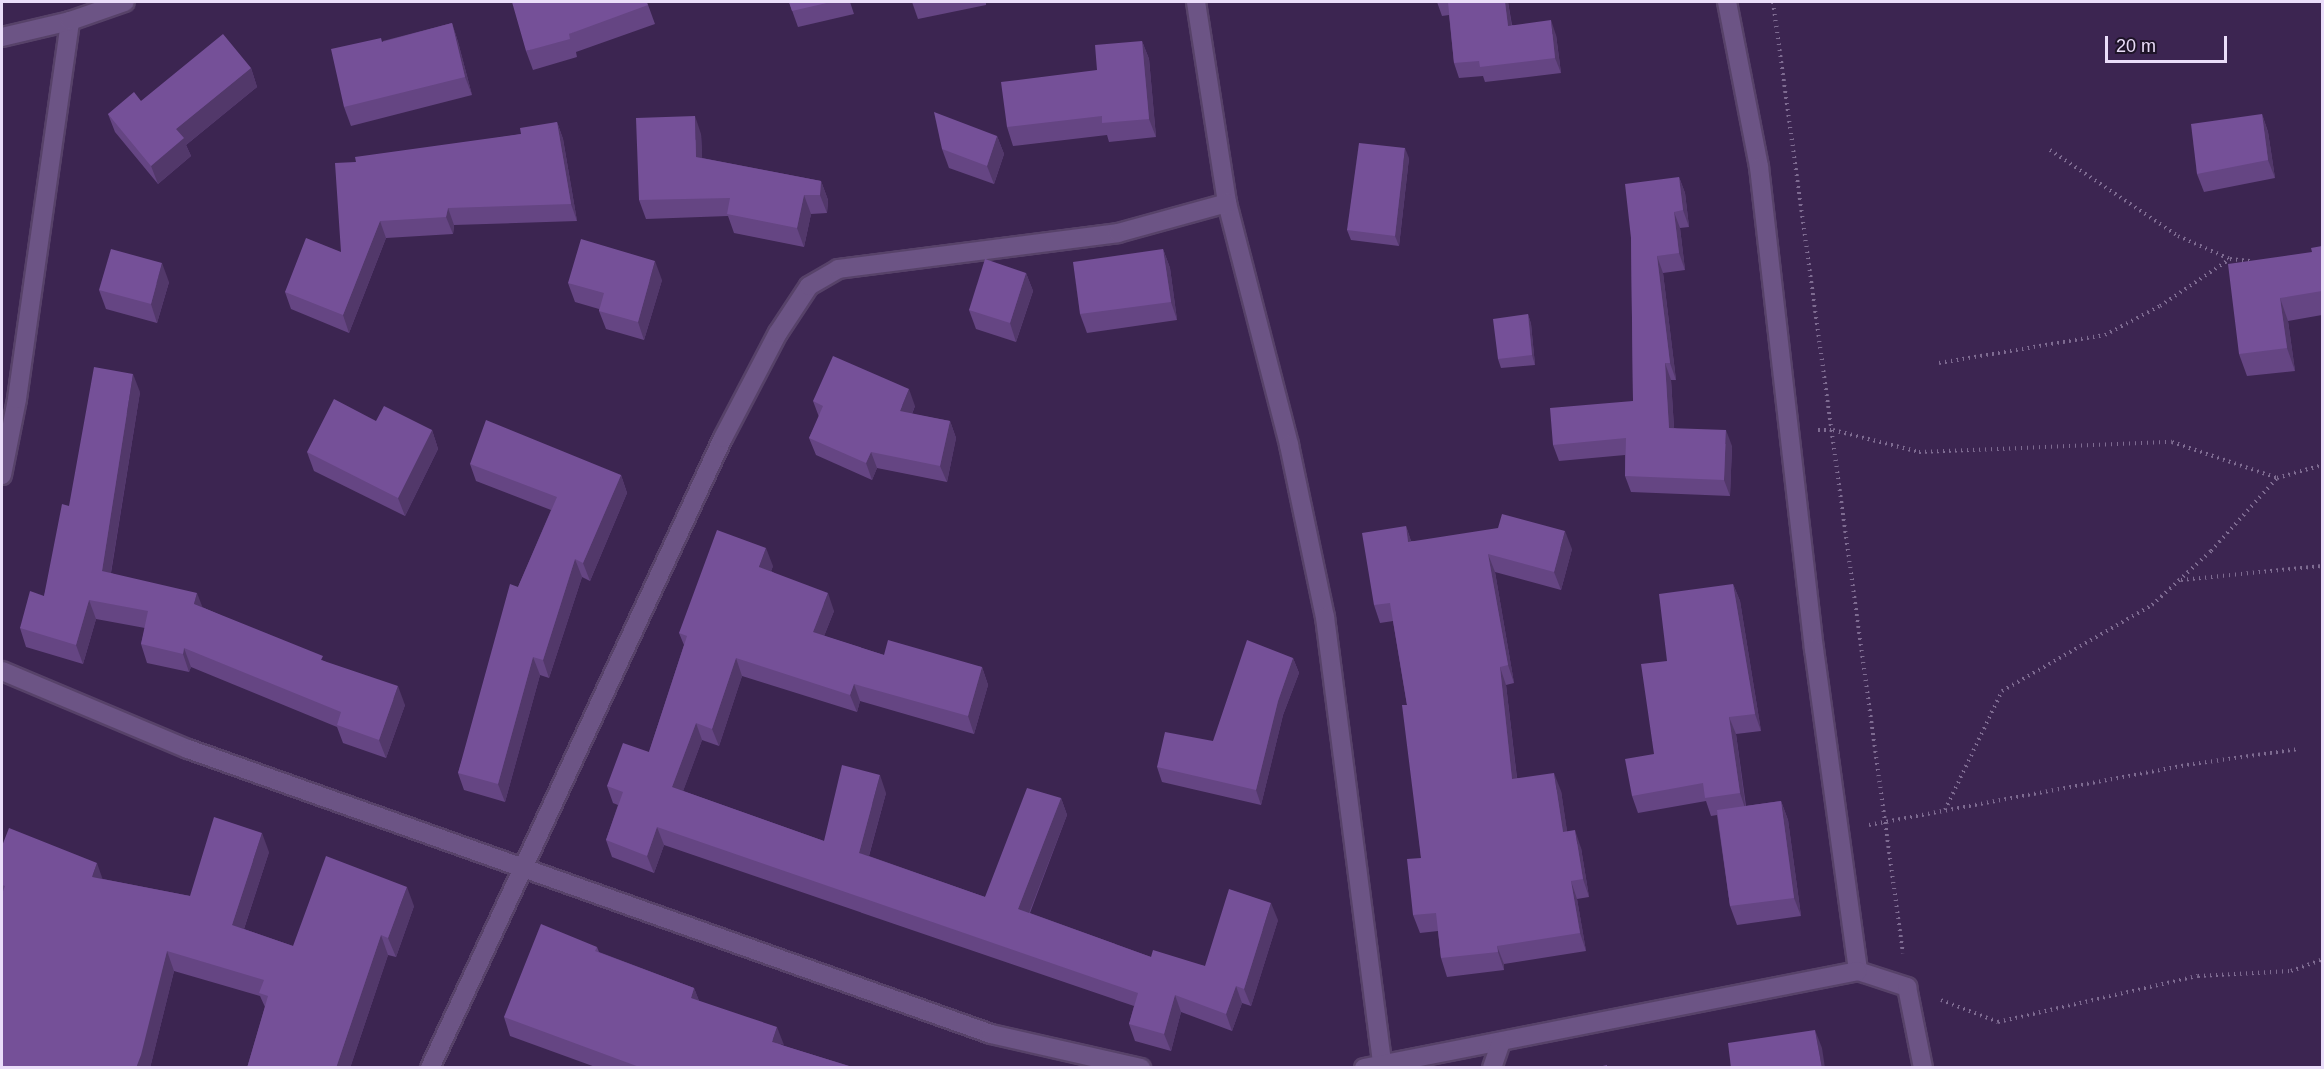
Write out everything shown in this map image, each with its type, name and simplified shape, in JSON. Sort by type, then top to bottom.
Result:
[{"type":"street","points":[[2,37],[70,21],[125,2]]},
{"type":"street","points":[[1196,2],[1227,203],[1289,445],[1324,617],[1383,1066]]},
{"type":"street","points":[[1727,2],[1759,167],[1792,431],[1814,649],[1858,971]]},
{"type":"street","points":[[2,475],[17,399],[70,21]]},
{"type":"street","points":[[430,1068],[723,438],[778,333],[809,286],[838,269],[1118,233],[1227,203]]},
{"type":"street","points":[[2,671],[188,749],[991,1034],[1141,1068]]},
{"type":"street","points":[[1364,1068],[1858,971],[1907,987],[1923,1068]]},
{"type":"street","points":[[1492,1068],[1501,1042]]},
{"type":"path","points":[[1773,2],[1907,987],[1998,1022],[2198,976],[2291,971],[2322,960]]},
{"type":"path","points":[[2050,150],[2178,236],[2230,260],[2262,262]]},
{"type":"path","points":[[1939,363],[2104,335],[2160,306],[2230,260]]},
{"type":"path","points":[[1792,431],[1833,430],[1919,452],[2172,442],[2277,478]]},
{"type":"path","points":[[1945,810],[2002,692],[2152,605],[2180,580],[2277,478],[2322,465]]},
{"type":"path","points":[[2180,580],[2322,566]]},
{"type":"path","points":[[1839,832],[1885,821],[2193,764],[2299,749]]},
{"type":"building","points":[[512,2],[646,2],[648,5],[569,34],[570,39],[526,51]]},
{"type":"building","points":[[789,2],[831,2],[792,11]]},
{"type":"building","points":[[1448,2],[1505,2],[1508,26],[1551,20],[1555,58],[1480,67],[1479,61],[1454,63]]},
{"type":"building","points":[[452,23],[465,77],[344,107],[331,49],[381,38],[382,42]]},
{"type":"building","points":[[223,34],[251,68],[176,129],[184,138],[151,166],[108,114],[134,92],[141,101]]},
{"type":"building","points":[[1142,41],[1149,119],[1102,123],[1102,116],[1007,127],[1001,82],[1097,70],[1095,45]]},
{"type":"building","points":[[934,112],[997,136],[987,166],[942,149]]},
{"type":"building","points":[[2262,114],[2268,160],[2197,174],[2191,124]]},
{"type":"building","points":[[695,116],[696,157],[821,181],[820,195],[804,195],[797,228],[727,214],[730,198],[639,200],[636,118]]},
{"type":"building","points":[[557,122],[571,204],[448,208],[446,217],[380,221],[343,315],[285,292],[306,238],[341,252],[335,163],[356,162],[355,157],[521,134],[520,128]]},
{"type":"building","points":[[1359,143],[1405,148],[1395,236],[1347,230]]},
{"type":"building","points":[[1679,177],[1683,210],[1674,212],[1679,253],[1657,256],[1670,363],[1665,363],[1669,428],[1726,430],[1724,480],[1625,476],[1626,438],[1553,445],[1550,408],[1633,401],[1631,238],[1625,184]]},
{"type":"building","points":[[581,239],[655,261],[638,322],[599,311],[604,293],[568,283]]},
{"type":"building","points":[[2322,246],[2322,291],[2280,298],[2287,348],[2239,354],[2228,264],[2312,252],[2311,248]]},
{"type":"building","points":[[111,249],[162,263],[151,304],[99,290]]},
{"type":"building","points":[[1163,249],[1171,302],[1080,314],[1073,262]]},
{"type":"building","points":[[985,259],[1026,273],[1010,323],[969,310]]},
{"type":"building","points":[[1528,314],[1532,355],[1498,359],[1493,319]]},
{"type":"building","points":[[833,356],[909,389],[900,411],[950,421],[940,466],[871,452],[866,463],[809,438],[823,406],[813,401]]},
{"type":"building","points":[[94,367],[133,374],[102,571],[197,593],[194,604],[323,656],[321,660],[398,686],[379,740],[337,725],[341,712],[184,648],[183,654],[141,644],[148,611],[89,600],[76,645],[20,628],[30,591],[44,596],[62,504],[69,506]]},
{"type":"building","points":[[334,399],[376,421],[384,406],[432,430],[398,498],[307,452]]},
{"type":"building","points":[[486,420],[621,475],[583,563],[575,559],[543,660],[533,657],[498,784],[458,773],[510,584],[518,587],[557,497],[470,464]]},
{"type":"building","points":[[1502,514],[1565,531],[1554,572],[1488,554],[1508,665],[1500,667],[1512,779],[1554,773],[1563,832],[1575,830],[1583,879],[1571,881],[1580,933],[1497,946],[1498,952],[1441,958],[1436,913],[1413,915],[1407,859],[1421,858],[1402,705],[1407,705],[1390,603],[1374,605],[1362,533],[1406,526],[1408,542],[1498,528]]},
{"type":"building","points":[[717,530],[766,548],[759,567],[828,593],[813,632],[884,655],[888,640],[982,667],[968,716],[854,684],[850,695],[736,658],[712,729],[696,723],[672,787],[824,841],[842,765],[880,775],[859,853],[985,897],[1027,788],[1061,798],[1018,909],[1151,957],[1153,950],[1205,966],[1229,889],[1271,903],[1244,989],[1236,986],[1226,1014],[1175,995],[1164,1034],[1129,1024],[1138,993],[657,827],[647,856],[606,840],[623,792],[607,786],[623,743],[649,752],[687,636],[679,633]]},
{"type":"building","points":[[1733,584],[1755,714],[1729,717],[1740,793],[1705,798],[1703,783],[1632,796],[1625,759],[1654,754],[1641,664],[1667,661],[1659,594]]},
{"type":"building","points":[[1247,640],[1293,658],[1278,701],[1256,790],[1157,767],[1165,732],[1213,741]]},
{"type":"building","points":[[1781,801],[1794,898],[1730,906],[1717,810]]},
{"type":"building","points":[[214,817],[262,833],[232,925],[293,946],[326,856],[407,887],[388,938],[381,935],[336,1068],[247,1068],[268,996],[259,993],[264,980],[167,951],[136,1068],[2,1068],[2,894],[5,886],[2,885],[2,846],[9,828],[97,863],[92,877],[190,896]]},
{"type":"building","points":[[541,924],[597,947],[595,951],[694,988],[691,998],[777,1027],[772,1042],[855,1068],[642,1068],[504,1017]]},
{"type":"building","points":[[1815,1030],[1822,1068],[1731,1068],[1728,1043]]}]
